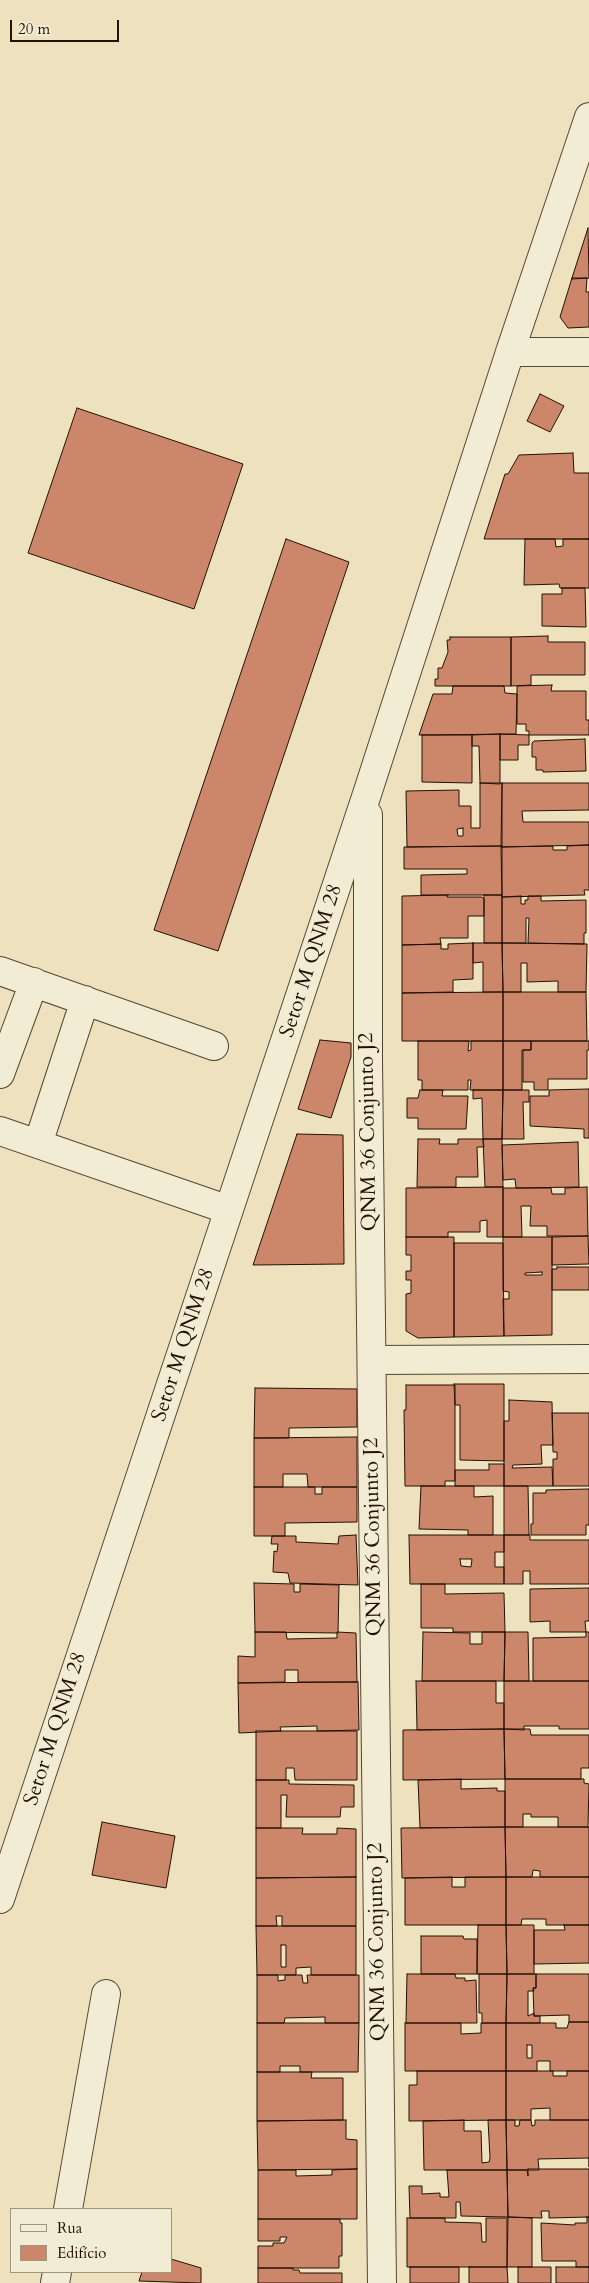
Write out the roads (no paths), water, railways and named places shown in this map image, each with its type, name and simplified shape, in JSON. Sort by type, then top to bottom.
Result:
[{"type":"street","name":"Setor M QNM 28","points":[[0,1899],[368,791],[510,352],[589,117]]},
{"type":"street","points":[[510,352],[589,352]]},
{"type":"street","name":"QNM 36 Conjunto J2","points":[[368,791],[368,1060],[382,2283]]},
{"type":"street","points":[[0,971],[214,1046]]},
{"type":"street","points":[[0,1074],[34,982]]},
{"type":"street","points":[[38,1144],[85,1000]]},
{"type":"street","points":[[0,1131],[229,1210]]},
{"type":"street","points":[[372,1360],[589,1359]]},
{"type":"street","points":[[68,2208],[106,1994]]}]
